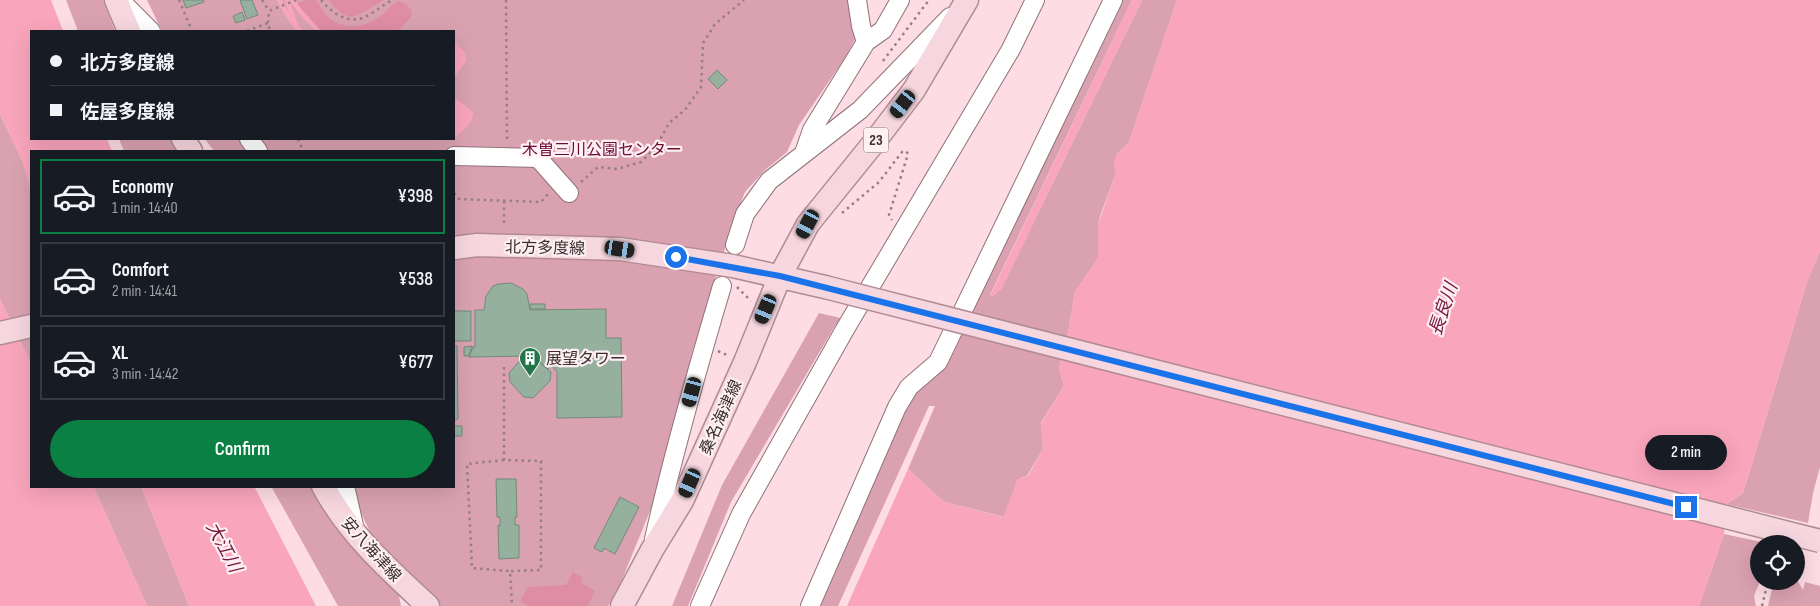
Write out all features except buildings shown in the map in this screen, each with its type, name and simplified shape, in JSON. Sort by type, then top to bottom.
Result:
[{"type":"main road","points":[[116,0],[129,30]]},
{"type":"main road","name":"23","points":[[780,276],[808,224],[914,90],[966,0]]},
{"type":"main road","name":"北方多度線","points":[[455,248],[477,245],[620,249],[733,266],[780,276],[1820,541]]},
{"type":"main road","name":"桑名海津線","points":[[622,606],[682,500],[745,362],[780,276]]},
{"type":"main road","points":[[0,333],[30,326]]},
{"type":"main road","name":"安八海津線","points":[[324,488],[356,533],[387,568],[428,606]]},
{"type":"street","points":[[120,0],[150,30]]},
{"type":"street","points":[[857,0],[861,26],[866,42]]},
{"type":"street","points":[[804,153],[812,130],[866,42],[883,30],[900,0]]},
{"type":"street","points":[[735,245],[745,214],[769,181],[860,110],[966,0]]},
{"type":"street","points":[[700,606],[741,514],[844,331],[1011,49],[1035,0]]},
{"type":"street","points":[[810,606],[908,386],[938,362],[1113,0]]},
{"type":"street","points":[[455,156],[538,158],[564,187]]},
{"type":"street","points":[[652,550],[663,500],[705,346],[729,285]]},
{"type":"street","points":[[345,488],[356,533]]},
{"type":"path","points":[[179,0],[192,30]]},
{"type":"path","points":[[262,0],[270,11],[268,23],[270,30]]},
{"type":"path","points":[[270,11],[296,0]]},
{"type":"path","points":[[321,0],[331,12],[354,20],[371,15],[392,0]]},
{"type":"path","points":[[506,0],[506,157]]},
{"type":"path","points":[[455,195],[460,199],[541,202],[598,167],[618,169],[641,162],[656,147],[669,123],[685,110],[701,87],[703,42],[715,24],[744,0]]},
{"type":"path","points":[[250,30],[268,23]]},
{"type":"path","points":[[837,218],[879,182],[902,152],[906,150],[908,154],[889,215],[891,219],[906,227]]},
{"type":"path","points":[[504,201],[504,224]]},
{"type":"path","points":[[729,285],[752,302]]},
{"type":"path","points":[[705,346],[745,362]]},
{"type":"path","points":[[504,367],[504,460]]},
{"type":"path","points":[[504,460],[541,461],[541,570],[510,571],[472,568],[467,464],[504,460]]},
{"type":"path","points":[[510,571],[512,606]]},
{"type":"path","points":[[1762,606],[1766,590]]},
{"type":"green space","points":[[66,0],[103,0],[115,30],[78,30]]},
{"type":"green space","name":"木曽三川公園センター","points":[[147,0],[850,0],[858,34],[845,58],[799,125],[787,152],[764,171],[745,192],[735,217],[692,353],[661,484],[621,582],[608,606],[436,606],[378,548],[359,509],[353,488],[455,488],[455,150],[268,150],[261,140],[455,140],[455,30],[162,30]]},
{"type":"green space","points":[[1120,0],[1132,0],[990,295],[1001,289],[1142,0],[1177,0],[1129,142],[1117,154],[1115,176],[1098,224],[1098,258],[1075,292],[1068,333],[1059,368],[1064,386],[1041,423],[1043,449],[1027,476],[1018,479],[1004,517],[944,502],[908,469],[935,406],[929,406],[838,606],[818,606],[913,390]]},
{"type":"green space","points":[[0,114],[23,162],[30,186],[30,362],[0,299]]},
{"type":"green space","points":[[119,140],[171,140],[176,150],[124,150]]},
{"type":"green space","points":[[206,140],[242,140],[250,150],[213,150]]},
{"type":"green space","points":[[1820,251],[1820,467],[1808,523],[1726,504],[1743,493],[1808,279]]},
{"type":"green space","points":[[819,313],[845,319],[842,325],[836,324],[731,502],[688,606],[672,606],[722,485]]},
{"type":"green space","points":[[94,488],[142,488],[189,606],[147,606]]},
{"type":"green space","points":[[272,488],[312,488],[351,546],[398,592],[401,606],[338,606]]},
{"type":"green space","points":[[1724,534],[1750,540],[1750,590],[1756,590],[1754,596],[1756,606],[1699,606]]},
{"type":"green space","points":[[1805,582],[1820,586],[1820,606],[1768,606],[1772,590],[1805,590]]},
{"type":"shaded area","points":[[316,0],[330,19],[350,26],[372,22],[399,1],[406,4],[412,11],[411,17],[399,30],[319,30],[298,6],[298,3]]},
{"type":"shaded area","points":[[329,0],[384,0],[356,16],[350,16],[337,9]]},
{"type":"shaded area","points":[[573,572],[583,578],[581,583],[595,591],[588,606],[528,606],[520,601],[528,587],[566,585]]},
{"type":"water","points":[[0,0],[51,0],[63,30],[30,30],[30,140],[107,140],[112,150],[30,150],[30,186],[23,162],[0,114]]},
{"type":"water","points":[[1132,0],[1142,0],[1001,289],[994,296],[990,296]]},
{"type":"water","name":"長良川","points":[[1177,0],[1820,0],[1820,251],[1808,279],[1743,493],[1726,504],[1724,534],[1699,606],[847,606],[908,469],[944,502],[1003,517],[1018,479],[1028,476],[1043,449],[1041,424],[1064,386],[1059,368],[1068,333],[1075,292],[1098,258],[1098,224],[1115,176],[1114,161],[1117,154],[1129,142]]},
{"type":"water","points":[[455,42],[465,53],[466,61],[455,77]]},
{"type":"water","points":[[455,98],[473,112],[467,127],[455,136]]},
{"type":"water","points":[[0,299],[30,362],[30,488],[94,488],[147,606],[0,606]]},
{"type":"water","name":"大江川","points":[[142,488],[255,488],[316,606],[189,606]]},
{"type":"waterway","points":[[279,0],[290,20],[299,30]]},
{"type":"waterway","points":[[287,0],[299,30]]},
{"type":"waterway","points":[[293,0],[301,13],[317,30]]},
{"type":"place","name":"展望タワー","points":[[530,377]]},
{"type":"route","points":[[676,257],[780,276],[1686,507]]}]
